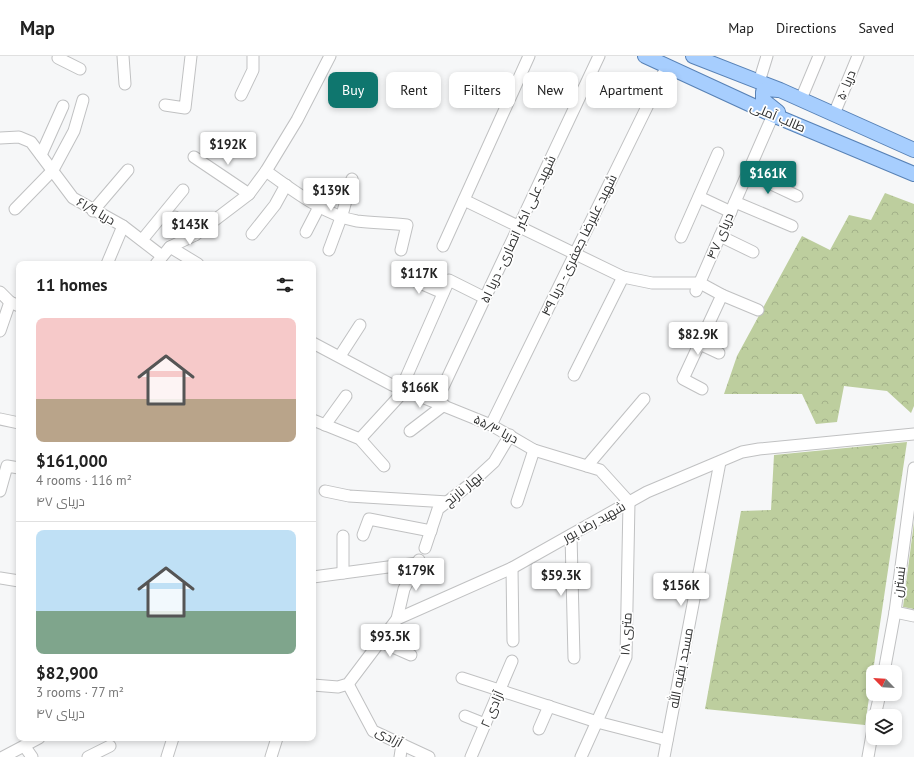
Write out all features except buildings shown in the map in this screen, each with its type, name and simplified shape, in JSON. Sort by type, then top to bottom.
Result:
[{"type":"main road","name":"طالب آملی","points":[[645,56],[773,115],[914,174]]},
{"type":"main road","name":"طالب آملی","points":[[696,57],[780,90],[914,150]]},
{"type":"main road","points":[[696,57],[732,76],[738,84],[733,91],[710,87]]},
{"type":"main road","points":[[780,90],[764,90],[762,96],[763,100],[793,123]]},
{"type":"street","points":[[123,56],[125,84]]},
{"type":"street","points":[[165,105],[185,108],[191,56]]},
{"type":"street","points":[[241,95],[253,70],[253,56]]},
{"type":"street","points":[[159,260],[170,247],[195,235],[249,194],[266,171],[297,120],[330,56]]},
{"type":"street","points":[[443,246],[529,56]]},
{"type":"street","name":"شهید علی اکبر انصاری - دریا ۵۱","points":[[440,403],[485,298],[599,56]]},
{"type":"street","points":[[758,82],[767,56]]},
{"type":"street","points":[[801,99],[819,56]]},
{"type":"street","name":"دریا ۵۰","points":[[834,114],[858,56]]},
{"type":"street","points":[[56,57],[80,69]]},
{"type":"street","name":"شهید علیرضا جعفری - دریا ۴۹","points":[[491,425],[667,66]]},
{"type":"street","points":[[15,210],[53,170],[74,131],[83,100]]},
{"type":"street","points":[[41,155],[63,106]]},
{"type":"street","name":"دریای ۴۷","points":[[698,287],[773,115]]},
{"type":"street","name":"دریا ۶۱/۹","points":[[0,138],[19,137],[31,142],[73,198],[93,211],[123,226],[142,240],[159,260]]},
{"type":"street","points":[[681,237],[718,153]]},
{"type":"street","points":[[194,157],[249,194]]},
{"type":"street","points":[[93,211],[128,170]]},
{"type":"street","points":[[266,171],[320,205],[356,221],[406,225],[401,250]]},
{"type":"street","points":[[748,173],[797,196]]},
{"type":"street","points":[[329,250],[342,215],[352,179]]},
{"type":"street","points":[[252,234],[275,205],[286,185]]},
{"type":"street","points":[[142,240],[183,190]]},
{"type":"street","points":[[699,197],[792,226]]},
{"type":"street","points":[[464,200],[623,277],[652,283],[698,287],[758,310]]},
{"type":"street","points":[[306,232],[320,205]]},
{"type":"street","points":[[176,217],[195,235]]},
{"type":"street","points":[[108,261],[123,226]]},
{"type":"street","points":[[720,236],[753,252]]},
{"type":"street","points":[[170,247],[193,261]]},
{"type":"street","points":[[404,276],[443,293]]},
{"type":"street","points":[[574,374],[623,277]]},
{"type":"street","points":[[360,439],[403,389],[449,280],[485,298]]},
{"type":"street","points":[[0,292],[14,304],[0,331]]},
{"type":"street","points":[[702,389],[683,379],[722,295]]},
{"type":"street","points":[[340,356],[360,325]]},
{"type":"street","points":[[687,338],[719,353]]},
{"type":"street","name":"دریا ۵۵/۳","points":[[316,344],[403,389],[491,425],[534,450],[600,470],[629,502]]},
{"type":"street","points":[[325,426],[346,396]]},
{"type":"street","points":[[587,466],[644,399]]},
{"type":"street","points":[[410,431],[440,403]]},
{"type":"street","points":[[0,419],[16,422]]},
{"type":"street","points":[[316,422],[360,439],[384,466]]},
{"type":"street","name":"شهید رضا پور","points":[[348,684],[397,619],[512,568],[647,492],[742,452],[759,449],[914,434]]},
{"type":"street","name":"بهار نارنج","points":[[425,548],[438,509],[494,462],[510,435]]},
{"type":"street","points":[[517,502],[534,450]]},
{"type":"street","name":"مسجد بقیه الله","points":[[664,757],[720,462]]},
{"type":"street","points":[[0,492],[7,466],[16,468]]},
{"type":"street","name":"نسترن","points":[[885,665],[895,612],[914,468]]},
{"type":"street","points":[[325,491],[349,496],[448,502]]},
{"type":"street","name":"۱۸ متری","points":[[581,757],[626,657],[629,502]]},
{"type":"street","points":[[363,535],[369,519],[431,531]]},
{"type":"street","points":[[571,535],[574,658]]},
{"type":"street","points":[[343,536],[343,573]]},
{"type":"street","points":[[316,577],[419,562],[404,589],[397,619]]},
{"type":"street","points":[[512,568],[513,641]]},
{"type":"street","points":[[0,578],[16,581]]},
{"type":"street","points":[[895,612],[914,616]]},
{"type":"street","points":[[379,641],[411,655]]},
{"type":"street","name":"آزادی ۲","points":[[471,757],[512,661]]},
{"type":"street","points":[[462,678],[597,722],[667,740]]},
{"type":"street","points":[[316,685],[338,687],[348,684]]},
{"type":"street","name":"آزادی","points":[[348,684],[373,731],[429,757]]},
{"type":"street","points":[[539,730],[549,706]]},
{"type":"street","points":[[465,716],[485,724]]},
{"type":"street","points":[[3,757],[35,741]]},
{"type":"street","points":[[166,757],[172,741]]},
{"type":"street","points":[[271,757],[276,741]]},
{"type":"street","points":[[400,757],[402,744]]},
{"type":"street","points":[[868,757],[870,745]]},
{"type":"street","points":[[88,757],[110,746]]},
{"type":"street","points":[[25,747],[32,757]]},
{"type":"green space","points":[[885,193],[914,204],[914,406],[911,413],[887,391],[844,386],[837,422],[816,424],[802,394],[724,394],[737,356],[802,236],[830,250],[849,215],[871,220]]},
{"type":"green space","points":[[907,442],[874,665],[866,665],[866,701],[869,701],[867,709],[866,709],[865,725],[705,709],[741,511],[771,510],[774,455]]},
{"type":"green space","points":[[914,522],[914,609],[903,607]]}]
